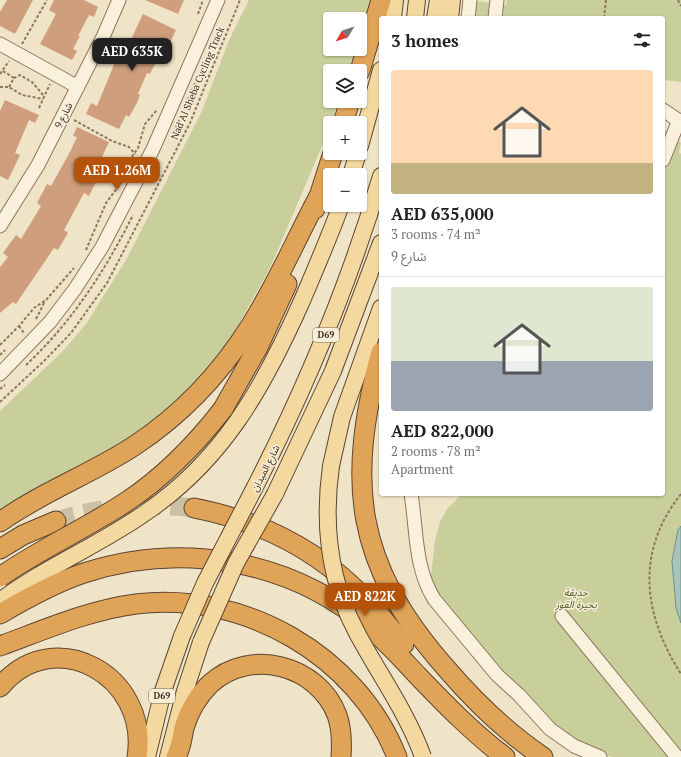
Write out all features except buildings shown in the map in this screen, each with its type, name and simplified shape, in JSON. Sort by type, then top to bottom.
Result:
[{"type":"highway","points":[[362,64],[381,0]]},
{"type":"highway","points":[[0,577],[33,555],[106,514],[146,489],[181,458],[223,409],[244,374],[272,320],[297,260],[331,160]]},
{"type":"highway","points":[[0,522],[33,501],[93,470],[136,445],[169,420],[200,391],[228,359],[252,324],[319,196]]},
{"type":"highway","points":[[379,360],[368,407],[362,461],[365,516],[378,564],[403,614],[436,657],[513,736],[543,757]]},
{"type":"highway","points":[[194,508],[231,516],[279,535],[311,554],[341,576],[374,609],[480,737]]},
{"type":"highway","points":[[0,549],[23,535],[56,521]]},
{"type":"highway","points":[[0,614],[33,595],[61,582],[84,573],[122,564],[181,558],[222,560],[262,569],[301,583],[337,603],[370,627],[480,737],[505,757]]},
{"type":"highway","points":[[0,646],[104,610],[137,604],[172,603],[208,607],[244,616],[277,629],[309,648],[339,672],[364,700],[385,731],[396,757]]},
{"type":"highway","points":[[0,687],[19,671],[38,662],[48,660],[68,660],[97,668],[113,680],[131,704],[139,732],[137,757]]},
{"type":"highway","points":[[176,757],[187,718],[204,691],[211,683],[229,672],[249,665],[260,664],[282,666],[292,670],[311,680],[322,692],[332,705],[340,725],[342,736],[341,757]]},
{"type":"main road","points":[[393,16],[395,0]]},
{"type":"main road","points":[[414,16],[417,0]]},
{"type":"main road","points":[[435,16],[438,0]]},
{"type":"main road","points":[[450,16],[452,0]]},
{"type":"main road","points":[[367,121],[379,77]]},
{"type":"main road","name":"شارع الميدان","points":[[147,757],[163,691],[182,636],[208,576],[255,487],[297,402],[326,337],[351,271],[379,182]]},
{"type":"main road","points":[[0,601],[32,580],[144,514],[180,486],[211,455],[239,421],[262,383],[284,341],[328,240],[338,212]]},
{"type":"main road","name":"شارع الميدان","points":[[168,757],[185,691],[201,642],[236,563],[275,494],[333,371],[364,294],[379,249]]},
{"type":"main road","points":[[379,314],[342,417],[331,466],[327,505],[328,544],[341,598],[356,631],[403,712],[423,757]]},
{"type":"street","name":"شارع 9","points":[[0,226],[38,165],[78,87],[119,0]]},
{"type":"street","points":[[0,374],[50,322],[75,289],[102,247],[153,149],[218,0]]},
{"type":"street","points":[[468,16],[470,0]]},
{"type":"street","points":[[495,16],[497,0]]},
{"type":"street","points":[[0,44],[78,87]]},
{"type":"street","points":[[665,111],[680,121],[665,155]]},
{"type":"street","points":[[411,496],[420,564],[426,585],[434,599],[497,675],[519,695],[550,729],[574,746],[600,757]]},
{"type":"street","points":[[562,616],[677,757]]},
{"type":"path","points":[[0,74],[47,0]]},
{"type":"path","points":[[195,21],[203,0]]},
{"type":"path","name":"Nad Al Sheba Cycling Track","points":[[0,402],[44,361],[71,333],[107,283],[190,123],[240,0]]},
{"type":"path","points":[[604,16],[606,0]]},
{"type":"path","points":[[679,0],[681,5]]},
{"type":"path","points":[[3,71],[14,78]]},
{"type":"path","points":[[39,108],[54,74]]},
{"type":"path","points":[[10,87],[14,78],[20,76],[26,78],[43,98]]},
{"type":"path","points":[[0,87],[10,87],[22,95],[43,98]]},
{"type":"path","points":[[83,255],[106,203],[120,183],[125,166],[135,154],[145,124],[159,106]]},
{"type":"path","points":[[63,115],[112,141],[126,146],[135,154]]},
{"type":"path","points":[[34,322],[46,300],[78,263]]},
{"type":"path","points":[[0,345],[20,326],[34,308],[46,300]]},
{"type":"path","points":[[20,326],[24,332]]},
{"type":"path","points":[[20,336],[28,329]]},
{"type":"path","points":[[0,355],[9,347]]},
{"type":"path","points":[[681,494],[671,506],[661,524],[649,565],[648,583],[652,609],[659,633],[681,674]]},
{"type":"green space","points":[[249,0],[371,0],[367,14],[367,12],[323,12],[323,56],[355,56],[352,64],[323,64],[323,108],[336,108],[333,116],[323,116],[322,146],[271,266],[225,349],[185,395],[127,440],[0,514],[0,411],[62,352],[86,324],[126,260],[201,113],[230,38]]},
{"type":"green space","points":[[507,0],[681,0],[681,82],[665,80],[665,16],[473,16],[475,1],[506,5]]},
{"type":"green space","name":"حديقة بحيرة القوز","points":[[665,130],[681,143],[679,152],[681,154],[681,757],[612,757],[593,752],[550,724],[502,672],[439,596],[431,576],[435,540],[440,522],[447,509],[460,496],[665,496]]},
{"type":"water","points":[[681,526],[681,623],[676,608],[672,561],[678,530]]},
{"type":"tunnel","points":[[56,521],[90,512],[124,507],[176,506],[194,508]]}]
